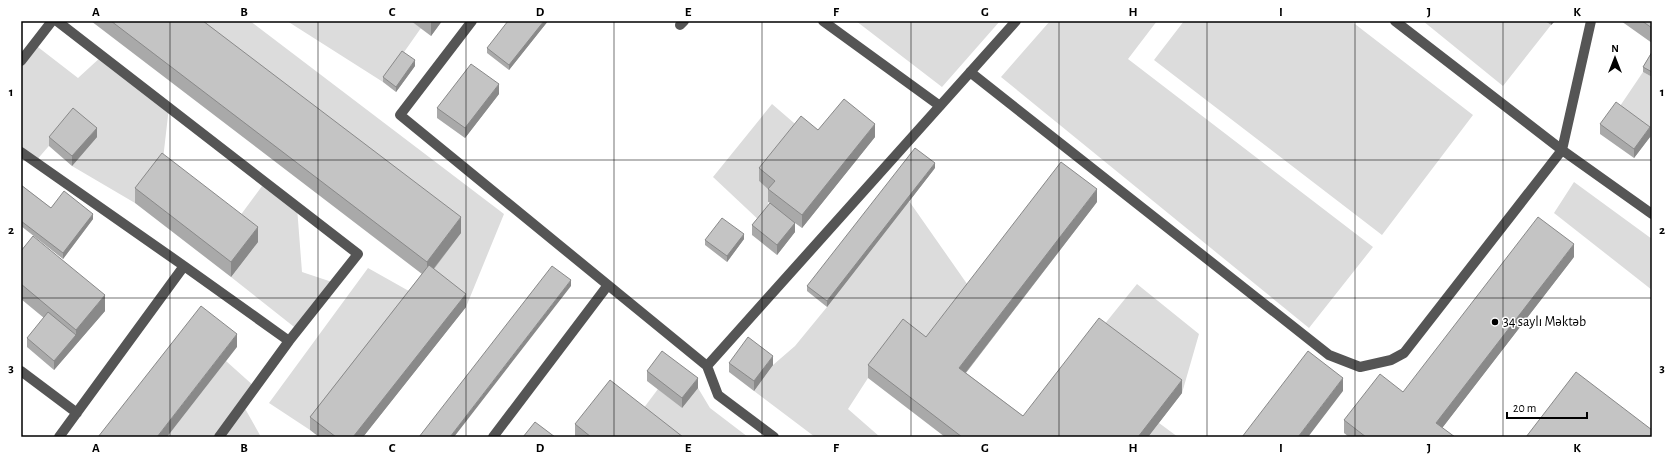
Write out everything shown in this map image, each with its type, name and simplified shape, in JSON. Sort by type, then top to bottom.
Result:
[{"type":"lane","points":[[21,61],[52,21]]},
{"type":"lane","points":[[57,21],[358,254],[289,341],[219,437]]},
{"type":"lane","points":[[472,21],[400,115],[707,366],[718,395],[774,437]]},
{"type":"lane","points":[[823,21],[940,106]]},
{"type":"lane","points":[[707,366],[1016,21]]},
{"type":"lane","points":[[1394,21],[1562,150],[1652,214]]},
{"type":"lane","points":[[970,72],[1329,355],[1360,367],[1391,360],[1404,353],[1562,150],[1592,21]]},
{"type":"lane","points":[[21,152],[289,341]]},
{"type":"lane","points":[[59,437],[184,266]]},
{"type":"lane","points":[[493,437],[608,285]]},
{"type":"lane","points":[[21,371],[76,413]]},
{"type":"shaded area","points":[[183,21],[250,21],[504,214],[466,307],[427,277],[461,233]]},
{"type":"shaded area","points":[[287,21],[411,21],[421,28],[383,82]]},
{"type":"shaded area","points":[[856,21],[1000,21],[942,87]]},
{"type":"shaded area","points":[[1050,21],[1157,21],[1128,59],[1373,247],[1309,328],[1001,77]]},
{"type":"shaded area","points":[[1184,21],[1351,21],[1473,115],[1382,235],[1154,60]]},
{"type":"shaded area","points":[[1423,21],[1545,21],[1551,25],[1503,86]]},
{"type":"shaded area","points":[[34,44],[78,78],[102,56],[169,107],[162,168],[135,203],[72,166],[96,137],[73,118],[35,162],[21,152],[21,61]]},
{"type":"shaded area","points":[[1643,72],[1652,77],[1652,138],[1616,112]]},
{"type":"shaded area","points":[[772,104],[801,129],[759,181],[775,194],[768,202],[770,212],[762,223],[713,177]]},
{"type":"shaded area","points":[[265,182],[297,207],[302,272],[335,283],[298,330],[231,277],[258,242],[234,224]]},
{"type":"shaded area","points":[[1574,182],[1652,239],[1652,290],[1554,213]]},
{"type":"shaded area","points":[[909,201],[972,291],[926,350],[868,378],[848,409],[880,437],[815,437],[754,391],[773,365],[795,346],[827,307]]},
{"type":"shaded area","points":[[368,268],[416,295],[310,430],[269,403]]},
{"type":"shaded area","points":[[1137,284],[1199,334],[1182,393],[1099,331]]},
{"type":"shaded area","points":[[226,361],[255,387],[243,405],[261,437],[167,437]]},
{"type":"shaded area","points":[[698,388],[710,408],[748,437],[663,437],[637,417],[658,389],[682,408]]},
{"type":"shaded area","points":[[1159,423],[1178,437],[1148,437]]},
{"type":"building","points":[[111,21],[203,21],[461,217],[427,262]]},
{"type":"building","points":[[508,21],[544,21],[509,65],[487,48]]},
{"type":"building","points":[[1642,21],[1652,21],[1652,28]]},
{"type":"building","points":[[402,51],[415,60],[396,87],[383,77]]},
{"type":"building","points":[[1652,52],[1652,72],[1643,67]]},
{"type":"building","points":[[471,64],[499,84],[465,128],[437,108]]},
{"type":"building","points":[[844,99],[875,124],[802,215],[768,189],[775,181],[759,168],[801,116],[818,130]]},
{"type":"building","points":[[1616,102],[1650,127],[1634,149],[1600,124]]},
{"type":"building","points":[[73,108],[97,128],[72,156],[49,137]]},
{"type":"building","points":[[915,148],[935,163],[827,301],[807,286]]},
{"type":"building","points":[[162,153],[258,227],[231,262],[135,188]]},
{"type":"building","points":[[1061,162],[1097,189],[959,368],[1023,416],[1099,318],[1182,380],[1138,437],[962,437],[868,365],[903,319],[926,337]]},
{"type":"building","points":[[21,185],[51,208],[64,191],[93,214],[63,253],[21,221]]},
{"type":"building","points":[[770,203],[795,223],[777,245],[752,225]]},
{"type":"building","name":"34 saylı Məktəb","points":[[1538,217],[1574,244],[1436,423],[1455,437],[1366,437],[1344,420],[1380,374],[1403,392]]},
{"type":"building","points":[[722,218],[744,234],[727,256],[705,240]]},
{"type":"building","points":[[33,236],[105,295],[76,330],[21,284],[21,251]]},
{"type":"building","points":[[429,265],[466,294],[353,437],[336,437],[310,417]]},
{"type":"building","points":[[552,266],[571,280],[450,437],[419,437]]},
{"type":"building","points":[[201,306],[237,334],[157,437],[98,437]]},
{"type":"building","points":[[48,312],[76,335],[54,361],[27,338]]},
{"type":"building","points":[[748,337],[773,356],[754,381],[729,363]]},
{"type":"building","points":[[662,351],[698,378],[682,398],[647,371]]},
{"type":"building","points":[[1308,351],[1343,378],[1298,437],[1242,437]]},
{"type":"building","points":[[1576,372],[1652,430],[1652,437],[1526,437]]},
{"type":"building","points":[[610,380],[683,437],[591,437],[575,424]]},
{"type":"building","points":[[535,422],[555,437],[523,437]]},
{"type":"place","name":"34 saylı Məktəb","points":[[1495,322]]}]
